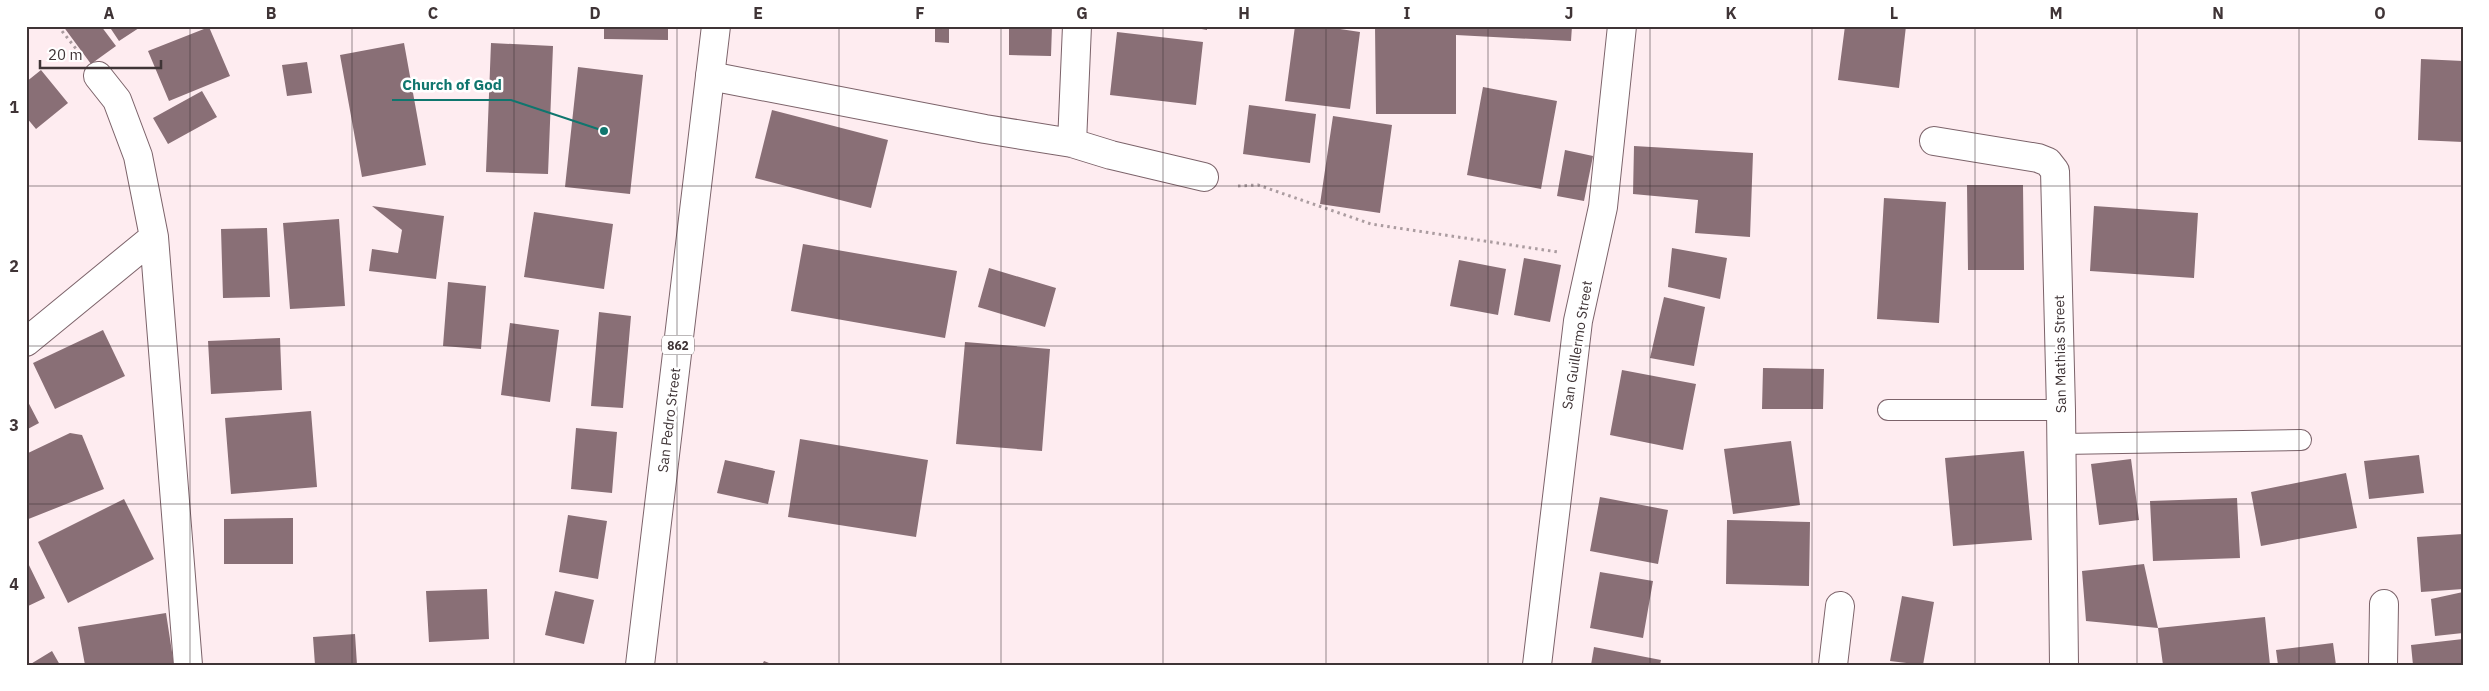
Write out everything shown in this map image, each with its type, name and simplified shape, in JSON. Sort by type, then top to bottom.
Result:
[{"type":"street","name":"San Pedro Street","points":[[640,665],[716,26]]},
{"type":"street","points":[[1072,142],[1077,26]]},
{"type":"street","name":"San Guillermo Street","points":[[1537,665],[1578,321],[1603,207],[1622,26]]},
{"type":"street","points":[[98,76],[117,100],[138,156],[154,237],[188,665]]},
{"type":"street","points":[[710,76],[985,129],[1072,142],[1111,155],[1204,177]]},
{"type":"street","name":"San Mathias Street","points":[[1934,141],[2038,158],[2048,162],[2055,171],[2062,410],[2064,665]]},
{"type":"street","points":[[26,342],[154,237]]},
{"type":"street","points":[[2384,604],[2384,665]]},
{"type":"street","points":[[1833,665],[1840,606]]},
{"type":"lane","points":[[1888,410],[2062,410]]},
{"type":"lane","points":[[2062,444],[2301,440]]},
{"type":"path","points":[[1204,177],[1229,186],[1258,186],[1371,224],[1592,257]]},
{"type":"building","points":[[63,26],[101,26],[116,46],[91,64]]},
{"type":"building","points":[[109,26],[142,26],[119,41]]},
{"type":"building","points":[[604,26],[668,26],[668,40],[604,39]]},
{"type":"building","points":[[935,26],[949,26],[949,43],[935,42]]},
{"type":"building","points":[[1009,26],[1052,26],[1051,56],[1009,55]]},
{"type":"building","points":[[1186,26],[1207,26],[1207,30]]},
{"type":"building","points":[[1295,26],[1320,26],[1360,32],[1350,109],[1285,101]]},
{"type":"building","points":[[1375,26],[1572,26],[1571,41],[1456,35],[1456,114],[1376,114]]},
{"type":"building","points":[[1845,26],[1906,26],[1899,88],[1838,80]]},
{"type":"building","points":[[209,27],[230,76],[169,101],[148,51]]},
{"type":"building","points":[[1117,32],[1203,42],[1196,105],[1110,95]]},
{"type":"building","points":[[404,43],[426,165],[362,177],[340,55]]},
{"type":"building","points":[[491,43],[553,46],[548,174],[486,172]]},
{"type":"building","points":[[2421,59],[2463,61],[2463,142],[2418,140]]},
{"type":"building","points":[[307,62],[312,93],[287,96],[282,65]]},
{"type":"building","points":[[578,67],[643,75],[630,194],[565,187]]},
{"type":"building","points":[[41,70],[68,103],[36,129],[26,117],[26,82]]},
{"type":"building","points":[[1483,87],[1557,101],[1541,189],[1467,175]]},
{"type":"building","points":[[202,91],[217,117],[168,144],[153,118]]},
{"type":"building","points":[[1249,105],[1316,114],[1310,163],[1243,154]]},
{"type":"building","points":[[772,110],[888,140],[871,208],[755,178]]},
{"type":"building","points":[[1333,116],[1392,125],[1380,213],[1320,204]]},
{"type":"building","points":[[1634,146],[1753,153],[1750,237],[1695,233],[1698,200],[1633,194]]},
{"type":"building","points":[[1565,150],[1593,156],[1584,201],[1557,196]]},
{"type":"building","points":[[1967,185],[2023,185],[2024,270],[1968,270]]},
{"type":"building","points":[[1884,198],[1946,202],[1939,323],[1877,319]]},
{"type":"building","points":[[372,206],[444,216],[436,279],[369,271],[372,249],[398,253],[402,230]]},
{"type":"building","points":[[2094,206],[2198,213],[2194,278],[2090,271]]},
{"type":"building","points":[[534,212],[613,224],[604,289],[524,277]]},
{"type":"building","points":[[339,219],[345,306],[290,309],[283,223]]},
{"type":"building","points":[[267,228],[270,297],[223,298],[221,229]]},
{"type":"building","points":[[803,244],[957,271],[945,338],[791,311]]},
{"type":"building","points":[[1672,248],[1727,258],[1720,299],[1668,287]]},
{"type":"building","points":[[1524,258],[1561,265],[1550,322],[1514,315]]},
{"type":"building","points":[[1459,260],[1506,269],[1498,315],[1450,306]]},
{"type":"building","points":[[989,268],[1056,288],[1045,327],[978,307]]},
{"type":"building","points":[[448,282],[486,286],[481,349],[443,346]]},
{"type":"building","points":[[1664,297],[1705,307],[1694,366],[1650,358]]},
{"type":"building","points":[[599,312],[631,316],[623,408],[591,406]]},
{"type":"building","points":[[510,323],[559,330],[550,402],[501,395]]},
{"type":"building","points":[[103,330],[125,376],[55,409],[33,363]]},
{"type":"building","points":[[280,338],[282,390],[211,394],[208,341]]},
{"type":"building","points":[[965,342],[1050,349],[1042,451],[956,444]]},
{"type":"building","points":[[1763,368],[1824,369],[1823,409],[1762,409]]},
{"type":"building","points":[[1622,370],[1696,384],[1683,450],[1610,435]]},
{"type":"building","points":[[26,398],[39,423],[26,430]]},
{"type":"building","points":[[311,411],[317,487],[231,494],[225,418]]},
{"type":"building","points":[[576,428],[617,432],[612,493],[571,489]]},
{"type":"building","points":[[70,433],[82,435],[104,489],[26,520],[26,454]]},
{"type":"building","points":[[800,439],[928,460],[916,537],[788,517]]},
{"type":"building","points":[[1791,441],[1800,505],[1733,514],[1724,449]]},
{"type":"building","points":[[2024,451],[2032,540],[1953,546],[1945,458]]},
{"type":"building","points":[[2419,455],[2424,493],[2369,499],[2364,461]]},
{"type":"building","points":[[2131,459],[2139,520],[2099,525],[2091,464]]},
{"type":"building","points":[[725,460],[775,471],[768,504],[717,493]]},
{"type":"building","points":[[2346,473],[2357,528],[2261,546],[2251,492]]},
{"type":"building","points":[[1600,497],[1668,510],[1658,564],[1590,551]]},
{"type":"building","points":[[2237,498],[2240,558],[2153,561],[2150,501]]},
{"type":"building","points":[[124,499],[154,559],[68,603],[38,542]]},
{"type":"building","points":[[568,515],[607,521],[598,579],[559,572]]},
{"type":"building","points":[[293,518],[293,564],[224,564],[224,519]]},
{"type":"building","points":[[1727,520],[1810,522],[1809,586],[1726,584]]},
{"type":"building","points":[[2463,534],[2463,589],[2421,592],[2417,537]]},
{"type":"building","points":[[26,559],[45,598],[26,607]]},
{"type":"building","points":[[2144,564],[2158,628],[2086,621],[2082,571]]},
{"type":"building","points":[[1600,572],[1653,581],[1643,638],[1590,628]]},
{"type":"building","points":[[487,589],[489,639],[429,642],[426,591]]},
{"type":"building","points":[[555,591],[594,600],[584,644],[545,635]]},
{"type":"building","points":[[2463,592],[2463,633],[2435,636],[2431,599]]},
{"type":"building","points":[[1902,596],[1934,602],[1923,665],[1890,661]]},
{"type":"building","points":[[166,613],[174,665],[85,665],[78,627]]},
{"type":"building","points":[[2265,617],[2270,665],[2163,665],[2158,628]]},
{"type":"building","points":[[355,634],[357,665],[315,665],[313,637]]},
{"type":"building","points":[[2463,639],[2463,665],[2413,665],[2411,645]]},
{"type":"building","points":[[2333,643],[2336,665],[2278,665],[2276,650]]},
{"type":"building","points":[[1594,647],[1661,660],[1660,665],[1591,665]]},
{"type":"building","points":[[52,651],[60,665],[29,665]]},
{"type":"building","points":[[764,661],[774,665],[762,665]]},
{"type":"place","name":"Church of God","points":[[604,131]]}]
